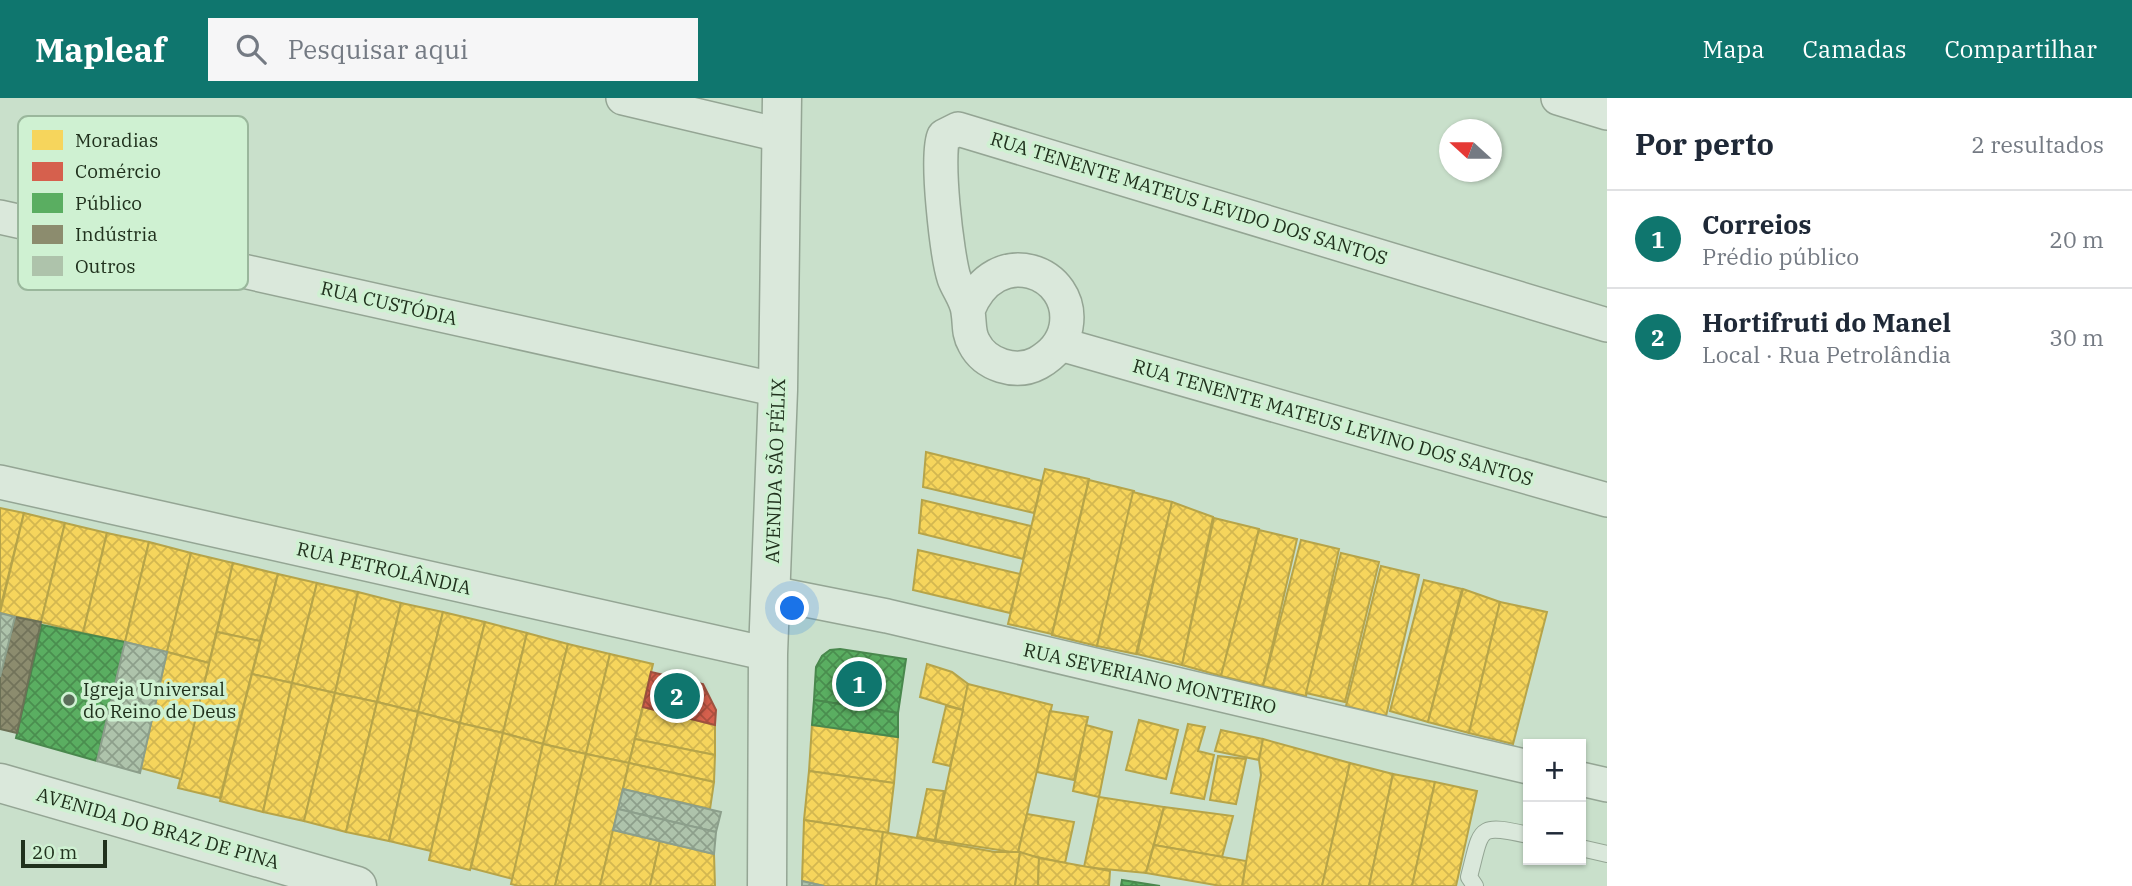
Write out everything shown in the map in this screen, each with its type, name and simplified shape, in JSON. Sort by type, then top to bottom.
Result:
[{"type":"street","points":[[623,98],[780,135]]},
{"type":"street","name":"AVENIDA SÃO FÉLIX","points":[[767,886],[768,654],[778,390],[782,98]]},
{"type":"street","points":[[1558,98],[1607,113]]},
{"type":"street","name":"RUA TENENTE MATEUS LEVIDO DOS SANTOS","points":[[968,310],[954,278],[948,248],[941,156],[944,136],[958,129],[1607,325]]},
{"type":"street","name":"RUA CUSTÓDIA","points":[[0,216],[18,220]]},
{"type":"street","points":[[1006,270],[1025,270],[1043,277],[1057,289],[1065,307],[1066,326],[1060,344],[1049,357],[1034,366],[1017,369],[1000,366],[985,357],[974,344],[968,327],[968,310],[975,292],[988,278],[1006,270]]},
{"type":"street","name":"RUA CUSTÓDIA","points":[[248,271],[778,390]]},
{"type":"street","name":"RUA TENENTE MATEUS LEVINO DOS SANTOS","points":[[1060,344],[1607,500]]},
{"type":"street","name":"RUA PETROLÂNDIA","points":[[0,482],[768,654]]},
{"type":"street","name":"RUA SEVERIANO MONTEIRO","points":[[771,593],[887,616],[1523,766]]},
{"type":"street","points":[[1586,780],[1607,785]]},
{"type":"street","name":"AVENIDA DO BRAZ DE PINA","points":[[0,783],[357,886]]},
{"type":"lane","points":[[1475,886],[1469,877],[1479,837],[1486,829],[1495,828],[1523,834]]},
{"type":"lane","points":[[1586,849],[1607,854]]},
{"type":"building: Moradias","points":[[926,452],[1042,481],[1034,513],[923,487]]},
{"type":"building: Moradias","points":[[1045,469],[1089,479],[1052,634],[1008,624]]},
{"type":"building: Moradias","points":[[1089,480],[1134,491],[1097,646],[1052,635]]},
{"type":"building: Moradias","points":[[1133,492],[1172,502],[1136,654],[1097,646]]},
{"type":"building: Moradias","points":[[922,500],[1031,526],[1023,559],[919,533]]},
{"type":"building: Moradias","points":[[1172,502],[1213,517],[1182,665],[1137,654]]},
{"type":"building: Moradias","points":[[0,508],[24,513],[0,609]]},
{"type":"building: Moradias","points":[[24,513],[65,523],[41,622],[0,613]]},
{"type":"building: Moradias","points":[[1214,518],[1259,529],[1221,676],[1182,665]]},
{"type":"building: Moradias","points":[[65,523],[107,533],[83,633],[41,622]]},
{"type":"building: Moradias","points":[[1259,530],[1297,539],[1263,686],[1221,676]]},
{"type":"building: Moradias","points":[[107,533],[149,542],[125,642],[83,633]]},
{"type":"building: Moradias","points":[[1301,540],[1339,549],[1306,696],[1263,686]]},
{"type":"building: Moradias","points":[[149,542],[191,553],[167,652],[125,642]]},
{"type":"building: Moradias","points":[[918,550],[1020,574],[1010,613],[913,590]]},
{"type":"building: Moradias","points":[[191,553],[233,563],[209,663],[167,652]]},
{"type":"building: Moradias","points":[[1341,553],[1379,562],[1345,702],[1306,693]]},
{"type":"building: Moradias","points":[[233,563],[278,574],[260,641],[217,632]]},
{"type":"building: Moradias","points":[[1381,566],[1419,575],[1386,716],[1346,706]]},
{"type":"building: Moradias","points":[[278,574],[317,583],[292,683],[252,674]]},
{"type":"building: Moradias","points":[[1424,580],[1462,589],[1428,722],[1390,711]]},
{"type":"building: Moradias","points":[[317,583],[358,592],[335,693],[292,683]]},
{"type":"building: Moradias","points":[[1463,589],[1500,602],[1469,733],[1428,722]]},
{"type":"building: Moradias","points":[[358,592],[401,603],[377,702],[335,693]]},
{"type":"building: Moradias","points":[[1500,602],[1547,612],[1513,744],[1469,733]]},
{"type":"building: Moradias","points":[[401,603],[443,612],[418,712],[377,702]]},
{"type":"building: Moradias","points":[[443,612],[485,622],[460,723],[418,712]]},
{"type":"building: Moradias","points":[[485,622],[527,633],[503,733],[460,723]]},
{"type":"building: Moradias","points":[[217,632],[260,641],[220,798],[178,788]]},
{"type":"building: Moradias","points":[[527,633],[568,644],[543,744],[503,733]]},
{"type":"building: Moradias","points":[[568,644],[610,654],[586,754],[543,744]]},
{"type":"building: Moradias","points":[[167,652],[209,663],[181,779],[141,768]]},
{"type":"building: Moradias","points":[[610,654],[653,664],[629,763],[586,754]]},
{"type":"building: Moradias","points":[[927,664],[952,672],[968,684],[963,710],[920,697]]},
{"type":"building: Moradias","points":[[252,674],[292,683],[263,812],[220,801]]},
{"type":"building: Moradias","points":[[292,683],[335,693],[304,821],[263,812]]},
{"type":"building: Moradias","points":[[968,684],[1052,705],[1018,853],[935,840]]},
{"type":"building: Moradias","points":[[335,693],[377,702],[346,832],[304,821]]},
{"type":"building: Moradias","points":[[377,702],[418,712],[389,841],[346,832]]},
{"type":"building: Moradias","points":[[946,706],[963,710],[950,766],[933,762]]},
{"type":"building: Moradias","points":[[643,707],[715,725],[715,755],[635,739]]},
{"type":"building: Moradias","points":[[1050,711],[1088,717],[1074,780],[1037,772]]},
{"type":"building: Moradias","points":[[418,712],[460,723],[431,851],[389,841]]},
{"type":"building: Moradias","points":[[1139,720],[1178,730],[1166,779],[1126,770]]},
{"type":"building: Moradias","points":[[460,723],[503,733],[470,870],[429,860]]},
{"type":"building: Moradias","points":[[1188,724],[1205,727],[1198,751],[1214,755],[1204,799],[1171,793]]},
{"type":"building: Moradias","points":[[812,725],[898,737],[894,783],[809,771]]},
{"type":"building: Moradias","points":[[1086,725],[1112,732],[1099,797],[1073,791]]},
{"type":"building: Moradias","points":[[1221,730],[1263,739],[1259,760],[1215,751]]},
{"type":"building: Moradias","points":[[503,733],[543,744],[513,879],[471,868]]},
{"type":"building: Moradias","points":[[635,739],[715,755],[714,782],[629,763]]},
{"type":"building: Moradias","points":[[1263,739],[1350,763],[1322,886],[1242,886],[1261,775],[1259,760]]},
{"type":"building: Moradias","points":[[543,744],[586,754],[555,886],[519,886],[511,884]]},
{"type":"building: Moradias","points":[[586,754],[629,763],[600,886],[555,886]]},
{"type":"building: Moradias","points":[[1218,756],[1246,759],[1236,804],[1210,800]]},
{"type":"building: Moradias","points":[[629,763],[714,782],[710,809],[623,789]]},
{"type":"building: Moradias","points":[[1350,763],[1393,774],[1369,886],[1322,886]]},
{"type":"building: Moradias","points":[[809,771],[894,783],[888,833],[804,820]]},
{"type":"building: Moradias","points":[[1393,774],[1435,782],[1412,886],[1369,886]]},
{"type":"building: Moradias","points":[[1435,782],[1477,791],[1456,886],[1412,886]]},
{"type":"building: Moradias","points":[[927,789],[944,791],[935,840],[917,837]]},
{"type":"building: Moradias","points":[[1099,797],[1164,807],[1146,873],[1084,867]]},
{"type":"building: Moradias","points":[[1164,807],[1233,816],[1222,857],[1154,845]]},
{"type":"building: Moradias","points":[[1027,814],[1074,822],[1065,863],[1018,853]]},
{"type":"building: Moradias","points":[[804,820],[883,832],[876,886],[824,886],[802,881]]},
{"type":"building: Moradias","points":[[613,830],[660,841],[650,886],[600,886]]},
{"type":"building: Moradias","points":[[883,832],[995,852],[1020,852],[1015,886],[876,886]]},
{"type":"building: Moradias","points":[[660,841],[714,854],[715,886],[650,886]]},
{"type":"building: Moradias","points":[[1154,845],[1246,861],[1242,886],[1221,886],[1146,873]]},
{"type":"building: Moradias","points":[[1020,852],[1039,858],[1038,886],[1015,886]]},
{"type":"building: Moradias","points":[[1039,858],[1110,871],[1109,886],[1038,886]]},
{"type":"building: Comércio","points":[[651,672],[703,684],[716,710],[715,725],[643,707]]},
{"type":"building: Público","points":[[42,625],[125,642],[97,761],[16,738]]},
{"type":"building: Público","points":[[840,649],[906,659],[898,713],[814,700],[816,667],[822,656],[830,650]]},
{"type":"building: Público","points":[[814,700],[898,713],[898,737],[812,725]]},
{"type":"building: Público","points":[[1122,880],[1160,886],[1121,886]]},
{"type":"building: Indústria","points":[[15,617],[41,622],[17,733],[0,729],[0,677]]},
{"type":"building: Outros","points":[[0,613],[15,617],[0,677]]},
{"type":"building: Outros","points":[[125,642],[167,652],[140,773],[97,761]]},
{"type":"building: Outros","points":[[623,789],[721,812],[716,832],[618,809]]},
{"type":"building: Outros","points":[[618,809],[716,832],[714,854],[613,830]]},
{"type":"building: Outros","points":[[802,881],[824,886],[802,886]]},
{"type":"place","name":"Correios","points":[[859,684]]},
{"type":"place","name":"Hortifruti do Manel","points":[[677,696]]},
{"type":"place","name":"Igreja Universal do Reino de Deus","points":[[69,700]]}]
